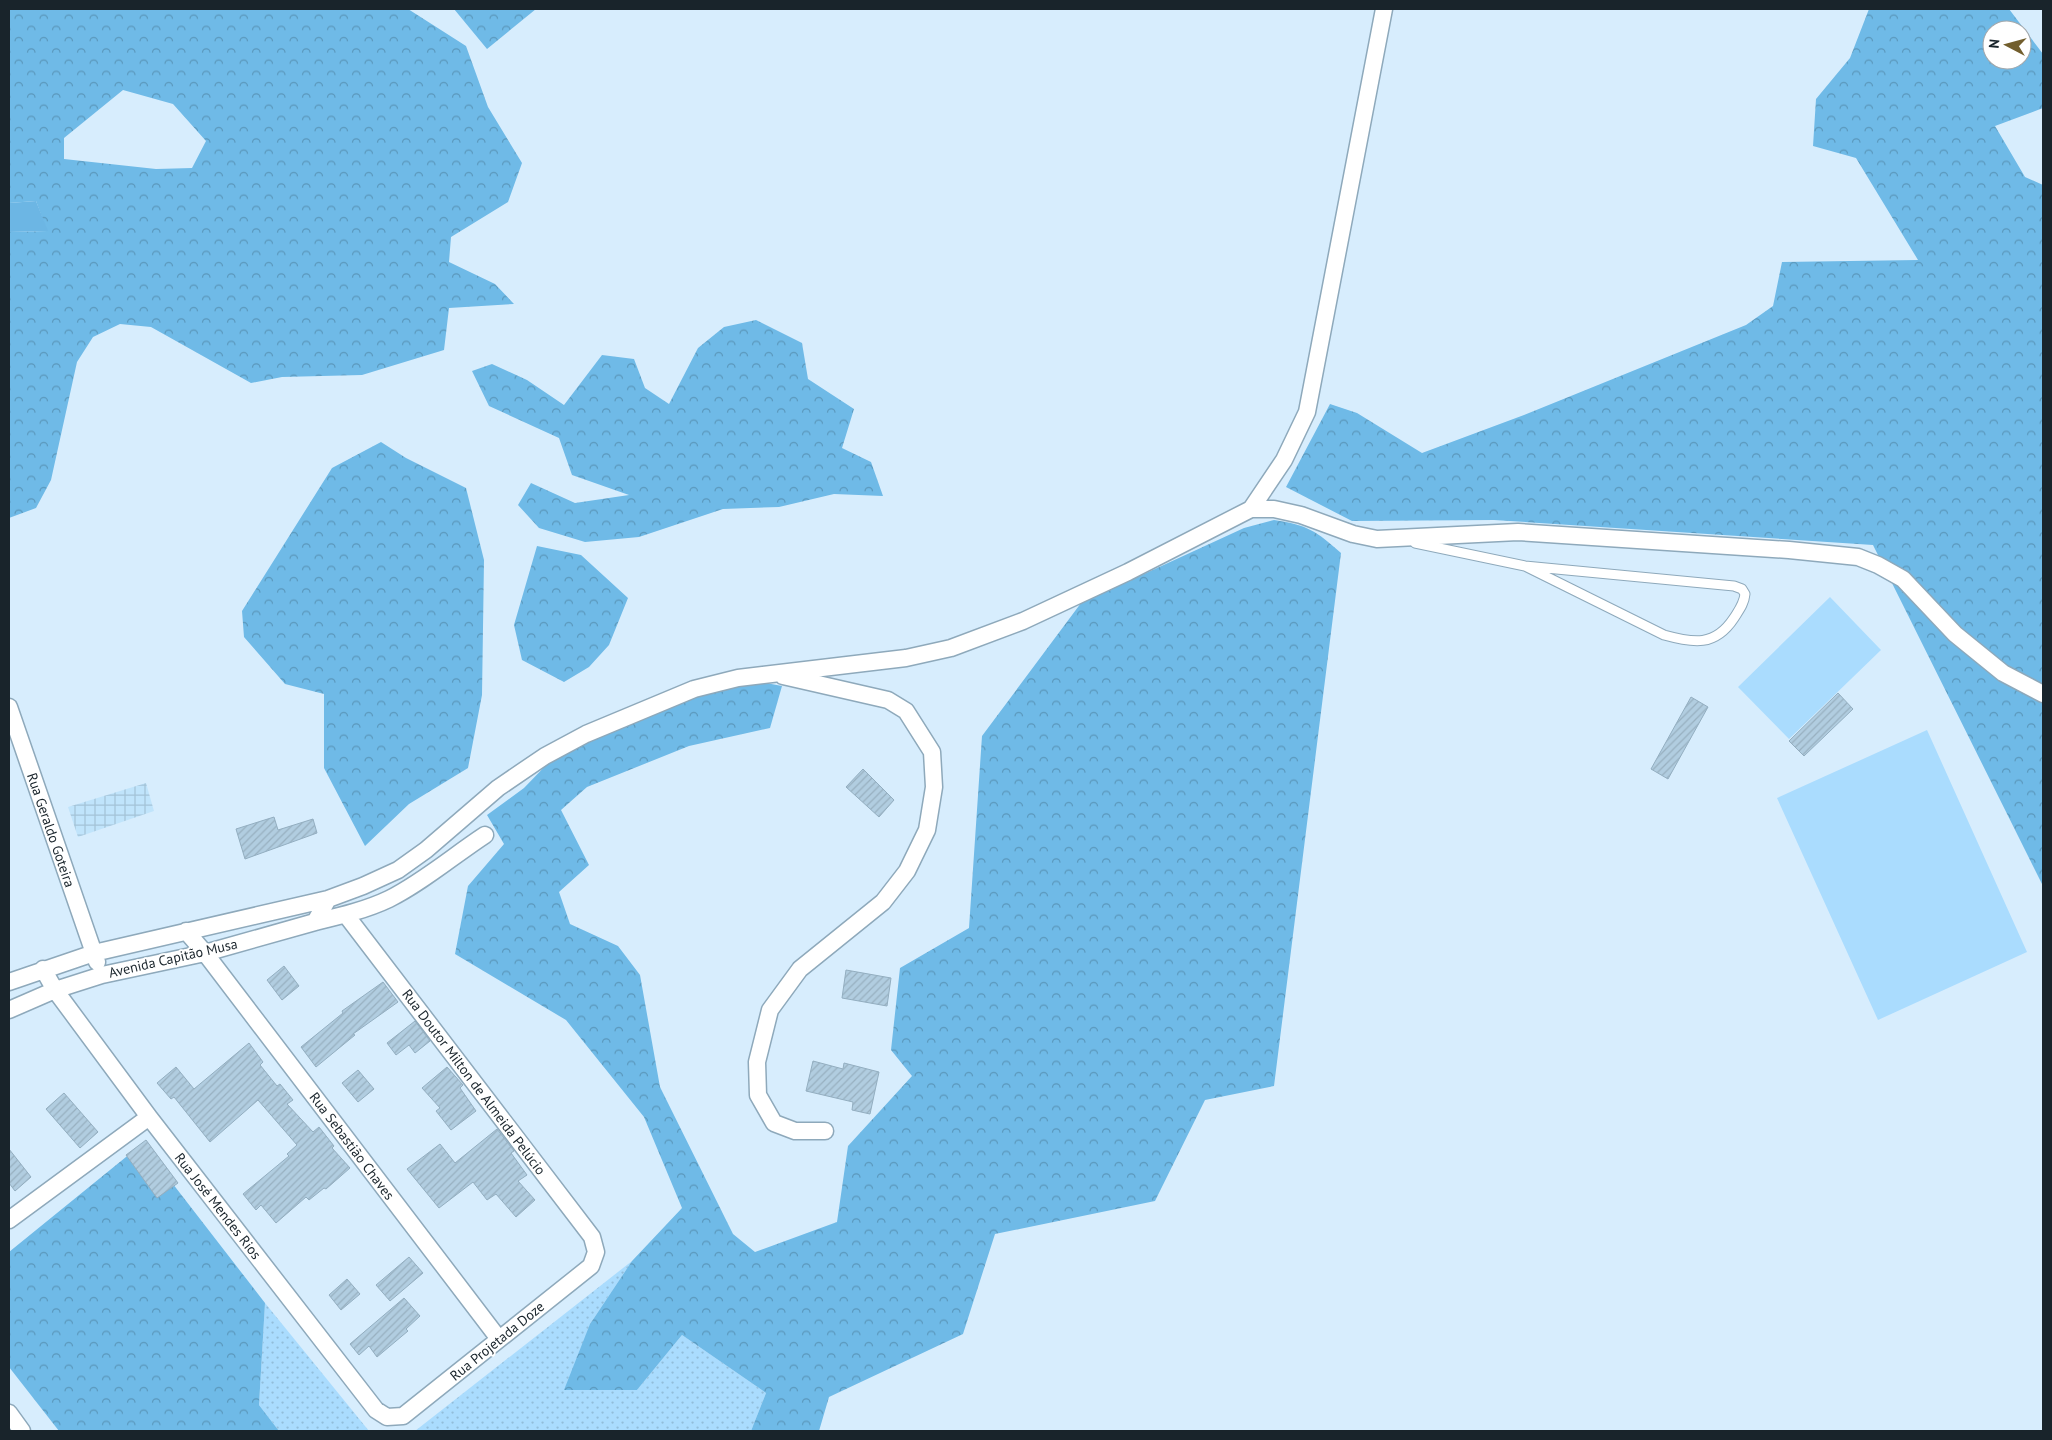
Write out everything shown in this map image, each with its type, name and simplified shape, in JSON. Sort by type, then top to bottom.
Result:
[{"type":"street","points":[[1251,509],[1284,460],[1307,412],[1384,9]]},
{"type":"street","points":[[1251,509],[1274,509],[1302,515],[1353,534],[1377,539],[1518,532],[1789,550],[1858,557],[1878,565],[1903,579],[1955,634],[2004,673],[2043,694]]},
{"type":"street","name":"Avenida Capitão Musa","points":[[9,982],[43,968],[94,953],[328,899],[398,870],[426,850],[498,788],[545,756],[586,734],[694,689],[738,678],[906,658],[951,648],[1022,621],[1110,580],[1251,509]]},
{"type":"street","points":[[773,673],[888,700],[906,711],[932,752],[934,787],[927,830],[908,871],[883,902],[800,969],[770,1010],[757,1062],[758,1095],[774,1123],[795,1131],[825,1131]]},
{"type":"street","name":"Rua Geraldo Goteira","points":[[9,707],[102,975]]},
{"type":"street","name":"Avenida Capitão Musa","points":[[9,1010],[56,990],[102,975],[205,953],[346,915],[388,899],[421,879],[484,835]]},
{"type":"street","points":[[316,922],[328,899]]},
{"type":"street","name":"Rua Doutor Milton de Almeida Pelúcio","points":[[346,915],[592,1237],[596,1252]]},
{"type":"street","name":"Rua Sebastião Chaves","points":[[186,931],[205,953],[499,1339]]},
{"type":"street","name":"Rua José Mendes Rios","points":[[43,968],[56,990],[149,1117],[376,1410],[387,1417]]},
{"type":"street","points":[[9,1220],[149,1117]]},
{"type":"street","name":"Rua Projetada Doze","points":[[387,1417],[403,1416],[591,1266],[596,1252]]},
{"type":"street","points":[[9,1413],[22,1431]]},
{"type":"lane","points":[[1399,539],[1525,566],[1734,586],[1742,588],[1745,594],[1744,602],[1727,628],[1715,637],[1704,641],[1685,641],[1664,635],[1525,566]]},
{"type":"shaded area","points":[[36,201],[48,231],[9,232],[9,203]]},
{"type":"shaded area","points":[[1830,597],[1881,650],[1789,739],[1738,687]]},
{"type":"shaded area","points":[[1927,730],[2027,952],[1878,1020],[1777,798]]},
{"type":"shaded area","points":[[146,783],[154,811],[78,837],[68,807]]},
{"type":"shaded area","points":[[632,1261],[590,1324],[637,1390],[682,1335],[766,1393],[751,1431],[415,1431]]},
{"type":"shaded area","points":[[265,1303],[369,1431],[279,1431],[259,1405]]},
{"type":"green space","points":[[9,9],[408,9],[466,46],[488,107],[522,163],[508,202],[451,237],[449,262],[495,284],[514,304],[449,308],[444,350],[362,375],[282,377],[251,383],[151,327],[120,324],[93,337],[77,362],[51,480],[36,508],[9,518],[9,232],[47,231],[36,201],[9,203]],"holes":[[[123,90],[173,104],[206,141],[192,168],[156,169],[64,159],[64,138]]]},
{"type":"green space","points":[[454,9],[536,9],[487,49]]},
{"type":"green space","points":[[1869,9],[2009,9],[2017,20],[1982,20],[1982,70],[2032,70],[2032,39],[2043,54],[2043,108],[1995,126],[2025,177],[2043,185],[2043,886],[1873,545],[1494,520],[1352,521],[1286,487],[1330,404],[1357,413],[1422,453],[1524,415],[1746,325],[1773,306],[1782,262],[1918,260],[1856,158],[1813,146],[1816,99],[1850,58]]},
{"type":"green space","points":[[756,320],[802,343],[808,379],[854,409],[842,448],[871,462],[883,496],[834,494],[779,507],[723,509],[639,537],[585,542],[539,528],[518,505],[531,483],[575,503],[629,495],[572,475],[559,438],[489,406],[472,371],[492,364],[527,380],[564,405],[602,355],[634,359],[645,388],[669,404],[698,348],[724,327]]},
{"type":"green space","points":[[381,442],[406,458],[466,488],[484,560],[482,695],[468,768],[409,804],[365,846],[324,768],[324,694],[285,684],[244,637],[242,611],[332,468]]},
{"type":"green space","points":[[1274,520],[1295,524],[1311,530],[1341,553],[1274,1086],[1205,1100],[1155,1201],[995,1234],[963,1334],[829,1397],[819,1431],[751,1431],[766,1393],[682,1335],[637,1390],[564,1390],[590,1324],[632,1261],[682,1208],[644,1117],[566,1020],[455,954],[468,886],[504,844],[487,815],[524,788],[553,758],[681,699],[744,679],[782,686],[770,728],[689,746],[587,787],[561,810],[589,865],[559,892],[570,924],[618,946],[640,975],[660,1087],[733,1234],[755,1252],[837,1222],[848,1146],[912,1076],[891,1050],[900,968],[969,928],[982,736],[1081,603],[1244,528]]},
{"type":"green space","points":[[537,546],[581,555],[628,598],[609,645],[589,667],[564,682],[522,660],[514,625]]},
{"type":"green space","points":[[142,1144],[265,1303],[259,1405],[279,1431],[59,1431],[9,1367],[9,1252]]},
{"type":"building","points":[[1838,693],[1853,709],[1804,756],[1789,741]]},
{"type":"building","points":[[1691,697],[1708,707],[1668,779],[1651,769]]},
{"type":"building","points":[[863,769],[894,800],[879,817],[846,787]]},
{"type":"building","points":[[274,817],[278,830],[313,819],[317,833],[245,859],[236,829]]},
{"type":"building","points":[[284,966],[299,986],[282,1000],[267,980]]},
{"type":"building","points":[[846,970],[891,978],[887,1006],[842,998]]},
{"type":"building","points":[[383,982],[398,1002],[353,1034],[355,1035],[316,1067],[301,1047],[343,1013],[342,1011]]},
{"type":"building","points":[[415,1021],[430,1041],[415,1053],[409,1045],[396,1055],[387,1043]]},
{"type":"building","points":[[249,1043],[263,1062],[260,1065],[277,1086],[280,1084],[293,1100],[287,1104],[313,1132],[319,1127],[334,1146],[332,1148],[350,1168],[326,1189],[324,1188],[309,1200],[306,1197],[276,1223],[261,1205],[256,1210],[243,1194],[289,1156],[287,1154],[297,1145],[258,1100],[210,1142],[174,1097],[171,1099],[157,1083],[176,1067],[194,1089]]},
{"type":"building","points":[[813,1061],[843,1069],[844,1063],[879,1072],[870,1114],[852,1110],[853,1102],[806,1091]]},
{"type":"building","points":[[447,1067],[463,1085],[460,1088],[476,1111],[451,1130],[436,1111],[440,1108],[422,1088]]},
{"type":"building","points":[[358,1070],[374,1089],[358,1102],[342,1083]]},
{"type":"building","points":[[64,1093],[98,1132],[80,1148],[46,1109]]},
{"type":"building","points":[[497,1129],[514,1151],[511,1153],[527,1175],[518,1181],[535,1200],[516,1217],[496,1194],[487,1200],[473,1182],[439,1208],[407,1169],[440,1144],[455,1163]]},
{"type":"building","points":[[146,1140],[178,1183],[157,1198],[126,1155]]},
{"type":"building","points":[[9,1149],[31,1177],[15,1191],[9,1183]]},
{"type":"building","points":[[409,1257],[423,1273],[390,1301],[376,1285]]},
{"type":"building","points":[[347,1279],[360,1294],[341,1310],[329,1295]]},
{"type":"building","points":[[404,1298],[420,1316],[406,1329],[408,1331],[377,1357],[369,1346],[359,1355],[350,1344]]}]
